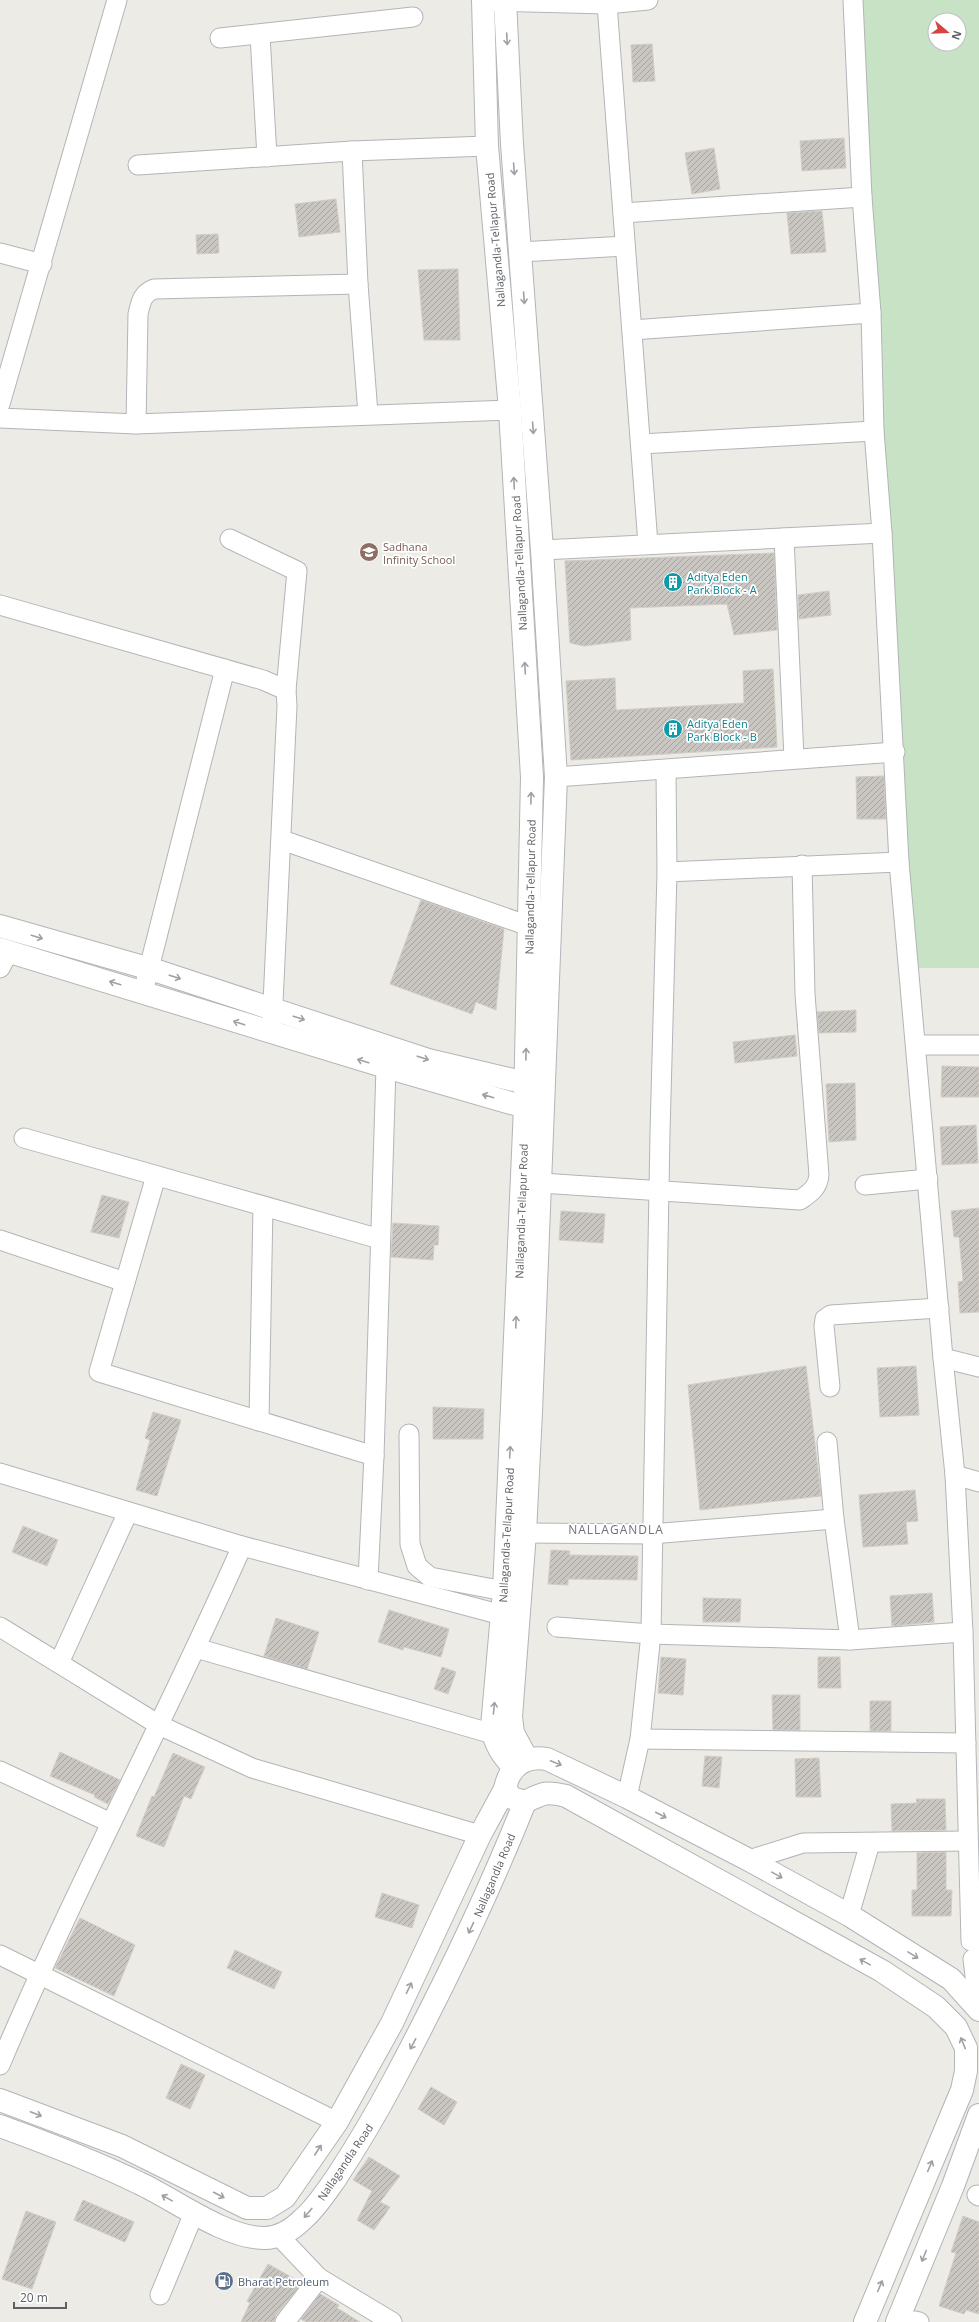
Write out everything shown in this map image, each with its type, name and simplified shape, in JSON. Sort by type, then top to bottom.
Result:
[{"type":"street","points":[[0,404],[42,264],[117,0]]},
{"type":"street","points":[[483,0],[607,4],[648,0]]},
{"type":"street","name":"Nallagandla-Tellapur Road","points":[[483,0],[487,146],[510,410],[532,777],[521,1412],[525,1533],[511,1716],[513,1733],[521,1763]]},
{"type":"street","name":"Nallagandla-Tellapur Road","points":[[505,0],[520,252],[542,550],[556,777],[541,1183],[492,1727],[500,1753],[521,1763]]},
{"type":"street","points":[[853,0],[862,196],[871,313],[874,431],[882,533],[895,752],[899,862],[928,1179],[942,1358],[955,1475],[963,1632],[966,1743],[974,1823],[968,1842],[971,1941],[976,1951],[979,2010]]},
{"type":"street","points":[[607,4],[648,544]]},
{"type":"street","points":[[220,38],[260,35],[413,17]]},
{"type":"street","points":[[260,35],[267,157]]},
{"type":"street","points":[[138,165],[352,151],[487,146]]},
{"type":"street","points":[[352,151],[358,284],[368,414]]},
{"type":"street","points":[[623,214],[862,196]]},
{"type":"street","points":[[520,252],[625,246]]},
{"type":"street","points":[[0,253],[42,264]]},
{"type":"street","points":[[136,424],[138,314],[141,300],[146,292],[154,289],[358,284]]},
{"type":"street","points":[[632,330],[871,313]]},
{"type":"street","points":[[0,418],[136,424],[368,414],[510,410]]},
{"type":"street","points":[[640,444],[874,431]]},
{"type":"street","points":[[542,550],[882,533]]},
{"type":"street","points":[[784,538],[794,758]]},
{"type":"street","points":[[230,539],[297,571],[286,690],[288,706],[274,1010],[271,1033]]},
{"type":"street","points":[[0,605],[263,680],[286,690]]},
{"type":"street","points":[[143,992],[225,670]]},
{"type":"street","points":[[556,777],[666,770],[794,758],[895,752]]},
{"type":"street","points":[[627,1797],[640,1739],[651,1634],[667,872],[666,770]]},
{"type":"street","points":[[282,840],[529,926]]},
{"type":"street","points":[[667,872],[899,862]]},
{"type":"street","points":[[541,1183],[800,1200],[814,1191],[819,1182],[805,994],[802,865]]},
{"type":"street","points":[[0,926],[148,970],[154,970],[428,1060],[526,1083]]},
{"type":"street","points":[[3,956],[143,992],[386,1068],[526,1107]]},
{"type":"street","points":[[916,1046],[979,1045]]},
{"type":"street","points":[[368,1580],[374,1456],[386,1068]]},
{"type":"street","points":[[24,1138],[380,1239]]},
{"type":"street","points":[[156,1176],[99,1372],[374,1456]]},
{"type":"street","points":[[865,1184],[928,1179]]},
{"type":"street","points":[[259,1421],[263,1206]]},
{"type":"street","points":[[0,1240],[125,1282]]},
{"type":"street","points":[[830,1387],[824,1326],[825,1319],[831,1315],[938,1308]]},
{"type":"street","points":[[942,1358],[979,1367]]},
{"type":"street","points":[[408,1434],[410,1544],[417,1566],[430,1577],[504,1591]]},
{"type":"street","points":[[827,1442],[834,1519],[850,1640]]},
{"type":"street","points":[[0,1473],[242,1546],[502,1615]]},
{"type":"street","points":[[955,1475],[979,1482]]},
{"type":"street","points":[[58,1663],[128,1512]]},
{"type":"street","points":[[525,1533],[652,1534],[834,1519]]},
{"type":"street","points":[[0,2065],[38,1974],[196,1648],[242,1546]]},
{"type":"street","points":[[0,1627],[159,1725],[252,1768],[480,1835]]},
{"type":"street","points":[[557,1627],[651,1634],[850,1640],[963,1632]]},
{"type":"street","points":[[196,1648],[493,1734]]},
{"type":"street","points":[[640,1739],[966,1743]]},
{"type":"street","points":[[0,2100],[122,2146],[247,2208],[258,2210],[267,2208],[285,2197],[337,2122],[392,2023],[480,1835],[505,1789],[511,1772],[521,1763],[537,1757],[559,1763],[627,1797],[749,1860],[849,1915],[951,1980],[979,2010]]},
{"type":"street","points":[[0,1771],[111,1823]]},
{"type":"street","points":[[505,1789],[512,1798],[525,1802],[541,1793],[550,1792],[566,1796],[882,1971],[936,2007],[956,2027],[966,2048],[966,2071],[962,2090],[865,2322]]},
{"type":"street","name":"Nallagandla Road","points":[[279,2236],[304,2218],[326,2192],[366,2133],[426,2020],[472,1926],[525,1802]]},
{"type":"street","points":[[749,1860],[802,1843],[968,1842]]},
{"type":"street","points":[[849,1915],[870,1843]]},
{"type":"street","points":[[0,1955],[337,2122]]},
{"type":"street","points":[[911,2322],[934,2232],[979,2115]]},
{"type":"street","points":[[0,2126],[67,2150],[140,2183],[194,2213],[249,2236],[264,2238],[279,2236],[319,2278],[392,2322]]},
{"type":"street","points":[[160,2294],[194,2213]]},
{"type":"street","points":[[907,2222],[934,2232]]},
{"type":"street","points":[[285,2322],[319,2278]]},
{"type":"green space","points":[[846,0],[979,0],[979,968],[899,968]]},
{"type":"building","points":[[652,44],[655,81],[633,82],[631,45]]},
{"type":"building","points":[[844,138],[846,168],[802,171],[800,141]]},
{"type":"building","points":[[714,148],[720,189],[692,194],[685,153]]},
{"type":"building","points":[[336,199],[340,232],[299,237],[295,204]]},
{"type":"building","points":[[822,211],[826,252],[791,254],[787,213]]},
{"type":"building","points":[[218,234],[219,253],[197,254],[196,235]]},
{"type":"building","points":[[458,269],[460,340],[424,340],[418,270]]},
{"type":"building","name":"Aditya Eden Park Block - A","points":[[774,553],[777,630],[734,635],[727,604],[630,608],[631,640],[584,646],[570,643],[565,561]]},
{"type":"building","points":[[829,591],[831,615],[799,619],[798,595]]},
{"type":"building","name":"Aditya Eden Park Block - B","points":[[773,669],[777,747],[571,760],[566,681],[615,678],[616,710],[744,703],[743,671]]},
{"type":"building","points":[[884,776],[886,819],[857,819],[856,777]]},
{"type":"building","points":[[421,900],[504,929],[496,1010],[476,1002],[472,1014],[390,984]]},
{"type":"building","points":[[856,1010],[856,1032],[819,1033],[817,1012]]},
{"type":"building","points":[[795,1035],[797,1056],[735,1063],[733,1042]]},
{"type":"building","points":[[942,1066],[979,1067],[979,1097],[941,1097]]},
{"type":"building","points":[[855,1083],[856,1140],[829,1142],[826,1084]]},
{"type":"building","points":[[976,1125],[978,1163],[942,1165],[940,1127]]},
{"type":"building","points":[[102,1195],[129,1202],[119,1238],[91,1232]]},
{"type":"building","points":[[979,1208],[979,1312],[960,1313],[958,1282],[963,1281],[959,1237],[954,1237],[951,1211]]},
{"type":"building","points":[[561,1211],[605,1214],[603,1243],[559,1240]]},
{"type":"building","points":[[393,1223],[439,1226],[438,1245],[434,1245],[433,1260],[391,1257]]},
{"type":"building","points":[[806,1366],[821,1496],[700,1510],[688,1385]]},
{"type":"building","points":[[916,1366],[919,1415],[880,1417],[877,1368]]},
{"type":"building","points":[[433,1407],[484,1409],[483,1439],[433,1439]]},
{"type":"building","points":[[153,1412],[181,1420],[157,1496],[136,1490],[150,1440],[145,1438]]},
{"type":"building","points":[[915,1490],[918,1521],[906,1522],[908,1544],[863,1547],[859,1495]]},
{"type":"building","points":[[23,1526],[58,1540],[47,1566],[12,1552]]},
{"type":"building","points":[[551,1550],[570,1551],[569,1555],[638,1556],[637,1580],[568,1579],[568,1585],[548,1584]]},
{"type":"building","points":[[932,1593],[934,1622],[892,1626],[890,1596]]},
{"type":"building","points":[[703,1598],[741,1599],[740,1622],[703,1622]]},
{"type":"building","points":[[389,1610],[449,1629],[441,1657],[404,1647],[403,1650],[378,1642]]},
{"type":"building","points":[[276,1618],[319,1632],[307,1669],[264,1656]]},
{"type":"building","points":[[661,1657],[686,1659],[683,1695],[658,1693]]},
{"type":"building","points":[[818,1657],[840,1657],[841,1688],[818,1688]]},
{"type":"building","points":[[442,1667],[456,1672],[448,1694],[434,1689]]},
{"type":"building","points":[[772,1695],[800,1695],[800,1730],[773,1730]]},
{"type":"building","points":[[870,1701],[891,1701],[891,1731],[870,1731]]},
{"type":"building","points":[[60,1752],[120,1780],[108,1804],[94,1797],[95,1795],[50,1776]]},
{"type":"building","points":[[173,1753],[205,1767],[191,1799],[184,1796],[164,1847],[136,1836],[152,1796],[154,1797]]},
{"type":"building","points":[[705,1756],[722,1757],[719,1788],[702,1786]]},
{"type":"building","points":[[819,1758],[821,1797],[796,1797],[795,1759]]},
{"type":"building","points":[[916,1799],[945,1799],[946,1830],[892,1831],[891,1804],[917,1803]]},
{"type":"building","points":[[946,1852],[946,1890],[952,1890],[951,1916],[912,1916],[912,1890],[917,1890],[917,1853]]},
{"type":"building","points":[[382,1893],[419,1905],[412,1928],[375,1917]]},
{"type":"building","points":[[80,1918],[135,1945],[114,1996],[55,1968]]},
{"type":"building","points":[[235,1950],[282,1972],[274,1989],[227,1968]]},
{"type":"building","points":[[181,2064],[205,2075],[190,2109],[166,2098]]},
{"type":"building","points":[[431,2087],[457,2102],[444,2125],[418,2109]]},
{"type":"building","points":[[369,2157],[400,2176],[380,2202],[390,2207],[374,2230],[357,2220],[372,2191],[353,2180]]},
{"type":"building","points":[[83,2200],[134,2222],[125,2242],[74,2220]]},
{"type":"building","points":[[26,2211],[56,2222],[32,2289],[2,2279]]},
{"type":"building","points":[[963,2216],[979,2222],[979,2314],[966,2310],[964,2314],[939,2306],[956,2253],[951,2252]]},
{"type":"building","points":[[268,2264],[302,2283],[276,2315],[274,2322],[241,2322],[250,2303],[247,2301]]},
{"type":"building","points":[[320,2294],[339,2305],[337,2308],[360,2322],[306,2322],[301,2319]]},
{"type":"place","name":"Sadhana Infinity School","points":[[369,552]]},
{"type":"place","name":"Aditya Eden Park Block - A","points":[[673,582]]},
{"type":"place","name":"Aditya Eden Park Block - B","points":[[673,729]]},
{"type":"place","name":"Bharat Petroleum","points":[[224,2281]]},
{"type":"district","name":"NALLAGANDLA","points":[[616,1529]]}]
